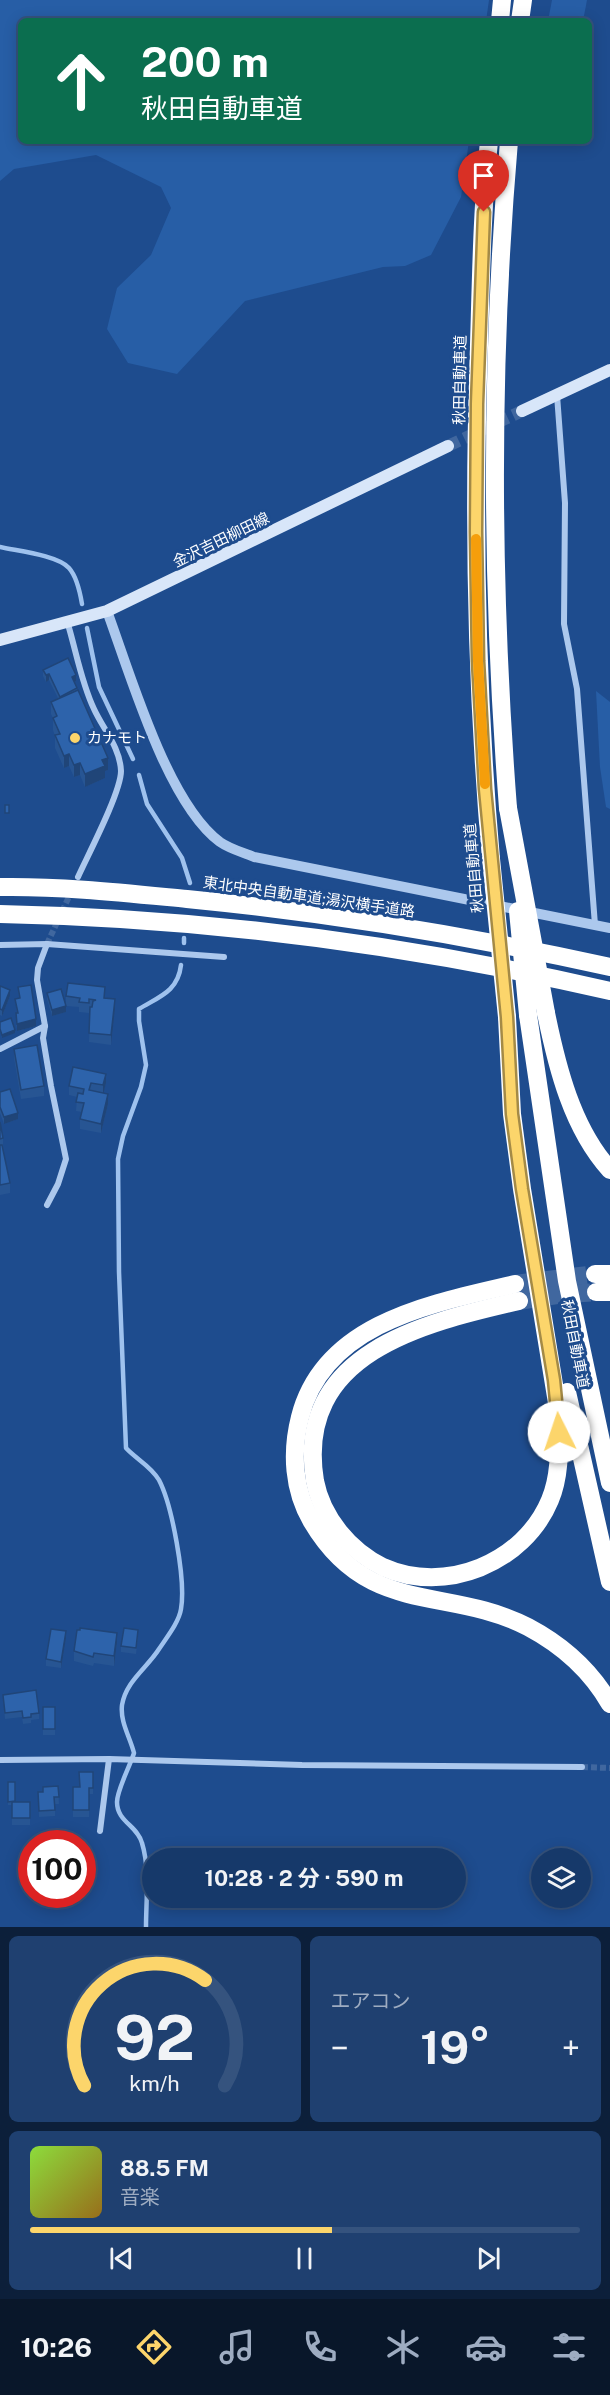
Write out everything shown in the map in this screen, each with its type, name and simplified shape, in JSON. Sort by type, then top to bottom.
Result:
[{"type":"highway","points":[[500,18],[502,0]]},
{"type":"highway","points":[[520,18],[523,0]]},
{"type":"highway","name":"秋田自動車道","points":[[489,144],[477,392],[476,532],[478,661],[491,859],[523,1151],[545,1284],[572,1420],[610,1582]]},
{"type":"highway","points":[[509,144],[500,277],[496,531],[502,732],[508,808],[525,891],[537,1014],[586,1135],[610,1170]]},
{"type":"highway","name":"東北中央自動車道;湯沢横手道路","points":[[0,886],[111,891],[321,914],[436,932],[610,967]]},
{"type":"highway","points":[[0,914],[222,927],[323,938],[444,957],[610,991]]},
{"type":"highway","name":"秋田自動車道","points":[[537,1014],[545,1142],[567,1281],[610,1483]]},
{"type":"highway","points":[[507,1017],[512,1114],[559,1415],[560,1448],[557,1475],[550,1500],[538,1523],[501,1558],[479,1569],[458,1575],[431,1578],[406,1575],[382,1566],[360,1552],[341,1534],[327,1515],[317,1490],[312,1461],[314,1434],[323,1406],[336,1383],[354,1364],[378,1347],[406,1333],[517,1292],[434,1304],[372,1329],[346,1346],[313,1385],[302,1410],[295,1439],[295,1466],[299,1492],[308,1516],[335,1556],[354,1571],[378,1585],[405,1594],[494,1614],[528,1627],[569,1655],[586,1671],[610,1704]]},
{"type":"main road","points":[[522,411],[610,370]]},
{"type":"main road","name":"金沢吉田柳田線","points":[[0,640],[107,611],[448,446]]},
{"type":"street","points":[[557,395],[564,503],[564,624],[577,689],[595,925]]},
{"type":"street","points":[[107,611],[155,741],[177,788],[192,813],[220,842],[254,856],[610,928]]},
{"type":"street","points":[[67,621],[94,709],[114,744],[121,772],[116,793],[78,877]]},
{"type":"street","points":[[47,944],[38,968],[37,980],[45,1026],[43,1038],[66,1159],[58,1184],[47,1205]]},
{"type":"street","points":[[0,945],[47,944],[224,957]]},
{"type":"street","points":[[0,1049],[45,1026]]},
{"type":"street","points":[[0,1760],[109,1759],[302,1765],[582,1767]]},
{"type":"street","points":[[100,1831],[109,1759]]},
{"type":"shaded area","points":[[0,0],[489,0],[486,18],[18,18],[18,144],[469,144],[461,197],[431,255],[405,266],[383,267],[245,301],[177,374],[128,363],[107,329],[117,288],[151,255],[171,208],[161,187],[96,155],[14,169],[0,181]]},
{"type":"shaded area","points":[[552,0],[587,0],[584,18],[549,18]]},
{"type":"shaded area","points":[[596,691],[610,702],[610,809],[606,807],[600,767]]},
{"type":"building","points":[[68,658],[76,675],[72,677],[77,688],[60,697],[49,674],[46,675],[43,670]]},
{"type":"building","name":"カナモト","points":[[78,690],[108,758],[102,760],[105,766],[85,774],[80,763],[74,765],[69,754],[64,756],[55,735],[60,734],[53,718],[57,716],[51,702]]},
{"type":"building","points":[[5,805],[9,805],[9,813],[5,813]]},
{"type":"building","points":[[68,983],[105,987],[104,998],[115,999],[111,1035],[89,1033],[90,1007],[96,1000],[89,999],[89,1003],[79,1002],[80,998],[66,996]]},
{"type":"building","points":[[31,985],[36,1019],[17,1024],[16,1013],[18,1013],[15,999],[20,998],[18,987]]},
{"type":"building","points":[[0,986],[10,990],[2,1010],[0,1009]]},
{"type":"building","points":[[61,989],[66,1006],[52,1010],[47,993]]},
{"type":"building","points":[[11,1018],[15,1030],[2,1035],[0,1022]]},
{"type":"building","points":[[37,1045],[44,1086],[21,1090],[14,1049]]},
{"type":"building","points":[[73,1067],[106,1074],[103,1085],[91,1083],[89,1090],[108,1094],[101,1124],[80,1119],[84,1103],[76,1102],[78,1093],[83,1094],[84,1089],[69,1086]]},
{"type":"building","points":[[10,1089],[18,1113],[4,1117],[0,1107],[0,1092]]},
{"type":"building","points":[[0,1122],[3,1138],[0,1139]]},
{"type":"building","points":[[0,1145],[2,1145],[10,1183],[0,1185]]},
{"type":"building","points":[[80,1628],[117,1633],[114,1656],[94,1653],[93,1657],[74,1651],[77,1630]]},
{"type":"building","points":[[124,1628],[138,1630],[136,1648],[121,1646]]},
{"type":"building","points":[[51,1629],[66,1631],[61,1662],[46,1659]]},
{"type":"building","points":[[36,1690],[39,1713],[23,1718],[22,1711],[5,1713],[3,1695]]},
{"type":"building","points":[[43,1707],[55,1707],[55,1729],[43,1729]]},
{"type":"building","points":[[79,1772],[93,1772],[93,1788],[89,1788],[89,1810],[73,1810],[73,1787],[80,1787]]},
{"type":"building","points":[[8,1782],[15,1782],[15,1801],[8,1802]]},
{"type":"building","points":[[58,1786],[59,1797],[54,1797],[55,1810],[39,1811],[38,1792],[43,1792],[43,1787]]},
{"type":"building","points":[[12,1802],[30,1802],[30,1818],[12,1818]]},
{"type":"waterway","points":[[0,547],[56,560],[69,568],[74,576],[82,604]]},
{"type":"waterway","points":[[87,628],[99,687],[133,759]]},
{"type":"waterway","points":[[139,775],[147,804],[182,858],[190,883]]},
{"type":"waterway","points":[[184,938],[184,943]]},
{"type":"waterway","points":[[146,1927],[147,1874],[142,1843],[136,1832],[120,1814],[117,1802],[134,1753],[124,1723],[122,1705],[132,1682],[154,1656],[178,1619],[181,1609],[182,1580],[169,1507],[159,1480],[126,1448],[119,1272],[118,1159],[146,1065],[139,1009],[171,988],[176,982],[181,965]]},
{"type":"tunnel","points":[[448,446],[522,411]]},
{"type":"tunnel","points":[[47,944],[72,890]]},
{"type":"tunnel","points":[[515,1284],[595,1274]]},
{"type":"tunnel","points":[[519,1301],[596,1292]]},
{"type":"tunnel","points":[[582,1767],[610,1768]]},
{"type":"slow traffic","points":[[476,539],[478,661],[485,784]]},
{"type":"place","name":"カナモト","points":[[75,738]]},
{"type":"route","points":[[484,212],[477,404],[476,532],[478,661],[485,789],[507,1017],[512,1114],[522,1189],[554,1380],[559,1432]]}]
